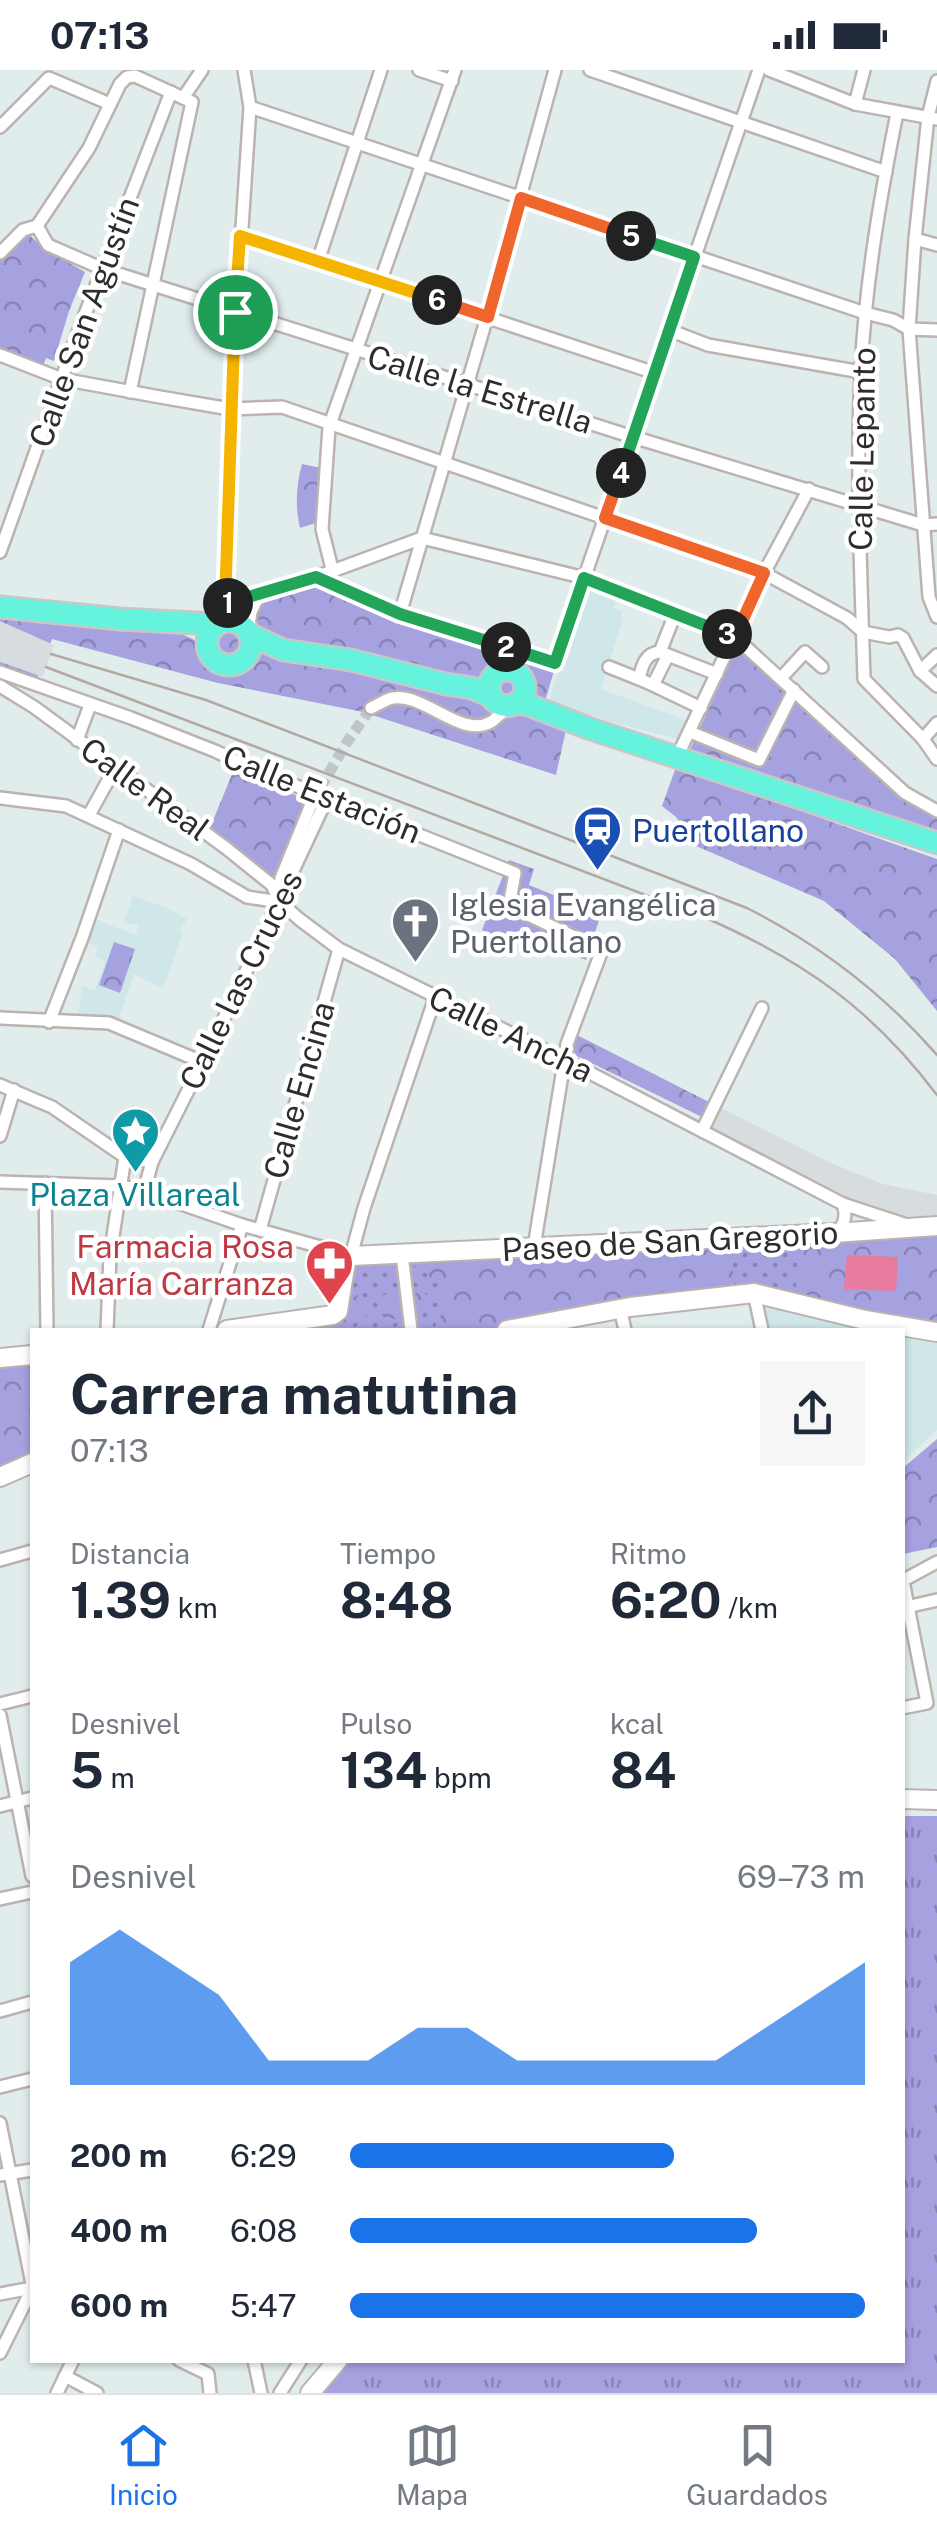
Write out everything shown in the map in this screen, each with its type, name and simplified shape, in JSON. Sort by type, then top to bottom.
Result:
[{"type":"highway","points":[[0,608],[120,619],[221,616],[283,650],[351,660],[446,684],[507,688],[540,711],[937,844]]},
{"type":"highway","points":[[207,648],[207,638],[221,616]]},
{"type":"highway","points":[[120,619],[190,635],[218,662],[230,665],[283,650]]},
{"type":"highway","points":[[242,660],[250,648],[248,632]]},
{"type":"main road","name":"Paseo de San Gregorio","points":[[350,1256],[931,1228]]},
{"type":"main road","points":[[249,1328],[336,1320],[350,1256]]},
{"type":"main road","name":"Paseo de San Gregorio","points":[[518,1328],[620,1308],[754,1293],[866,1320],[937,1332]]},
{"type":"main road","points":[[0,1358],[30,1355]]},
{"type":"main road","points":[[0,1478],[30,1464]]},
{"type":"main road","points":[[905,1799],[937,1800]]},
{"type":"main road","points":[[310,2393],[335,2363]]},
{"type":"street","name":"Calle San Agustín","points":[[0,552],[102,269],[177,95],[202,70]]},
{"type":"street","points":[[221,616],[235,312],[250,107],[244,70]]},
{"type":"street","points":[[318,262],[381,70]]},
{"type":"street","points":[[332,569],[322,529],[331,423],[453,75],[419,70]]},
{"type":"street","points":[[400,614],[488,317],[555,70]]},
{"type":"street","points":[[590,70],[886,172]]},
{"type":"street","points":[[371,708],[392,698],[410,699],[477,726],[507,688],[555,663],[759,70]]},
{"type":"street","points":[[768,70],[855,104],[933,118]]},
{"type":"street","points":[[855,104],[864,70]]},
{"type":"street","points":[[0,252],[22,230],[37,226],[89,148],[126,77],[135,76],[192,102],[130,392]]},
{"type":"street","points":[[2,118],[49,78],[110,104]]},
{"type":"street","points":[[937,81],[915,238],[910,329],[930,524],[928,597],[937,617]]},
{"type":"street","points":[[250,107],[893,320],[910,329],[937,330]]},
{"type":"street","name":"Calle Lepanto","points":[[898,113],[865,313],[861,372],[858,504],[864,679],[923,739],[937,759]]},
{"type":"street","points":[[921,184],[937,188]]},
{"type":"street","name":"Calle la Estrella","points":[[37,226],[48,245],[102,269],[633,437],[930,524]]},
{"type":"street","points":[[240,236],[655,373]]},
{"type":"street","points":[[915,238],[937,244]]},
{"type":"street","points":[[670,330],[708,344],[861,372]]},
{"type":"street","points":[[0,356],[62,379],[130,392],[230,409],[282,407],[764,573],[847,618],[863,632],[903,638],[920,672],[937,686]]},
{"type":"street","points":[[678,757],[764,573],[809,489]]},
{"type":"street","points":[[221,616],[260,595],[422,538],[584,578],[735,637],[905,793],[937,810]]},
{"type":"street","points":[[316,577],[400,614],[507,688]]},
{"type":"street","points":[[248,632],[251,612],[260,595]]},
{"type":"street","points":[[653,685],[675,614]]},
{"type":"street","points":[[782,678],[802,650],[822,667]]},
{"type":"street","points":[[639,679],[652,652],[717,674]]},
{"type":"street","points":[[920,672],[937,655]]},
{"type":"street","points":[[609,668],[701,708]]},
{"type":"street","name":"Calle Estación","points":[[0,672],[164,731],[515,873],[508,906],[602,950],[571,1032],[565,1060]]},
{"type":"street","points":[[5,689],[17,677]]},
{"type":"street","name":"Calle Real","points":[[5,689],[272,885],[280,902]]},
{"type":"street","points":[[690,732],[759,760],[794,690]]},
{"type":"street","points":[[77,740],[90,705]]},
{"type":"street","points":[[923,739],[937,723]]},
{"type":"street","points":[[89,815],[116,768]]},
{"type":"street","name":"Calle las Cruces","points":[[152,1162],[328,796]]},
{"type":"street","points":[[0,798],[66,806],[191,864],[247,897],[280,902],[281,878],[312,802]]},
{"type":"street","points":[[48,1022],[119,830]]},
{"type":"street","name":"Calle Ancha","points":[[280,902],[339,949],[846,1205],[880,1231]]},
{"type":"street","name":"Calle Encina","points":[[260,1230],[339,949]]},
{"type":"street","points":[[0,1182],[144,1190],[242,1226],[350,1256],[435,998]]},
{"type":"street","points":[[702,1131],[762,1008]]},
{"type":"street","points":[[0,1018],[109,1022],[202,1062]]},
{"type":"street","points":[[534,1247],[565,1060]]},
{"type":"street","points":[[0,1085],[52,1108],[125,1157],[152,1162],[144,1190]]},
{"type":"street","points":[[0,1136],[14,1090]]},
{"type":"street","points":[[107,1328],[110,1256],[125,1157]]},
{"type":"street","points":[[45,1183],[48,1328]]},
{"type":"street","points":[[834,1234],[845,1220],[846,1205]]},
{"type":"street","name":"Calle Ancha","points":[[846,1205],[931,1228]]},
{"type":"street","points":[[210,1328],[242,1226]]},
{"type":"street","points":[[402,1254],[412,1328]]},
{"type":"street","points":[[754,1293],[762,1328]]},
{"type":"street","points":[[620,1308],[624,1328]]},
{"type":"street","points":[[0,1560],[30,1552]]},
{"type":"street","points":[[905,1578],[937,1562]]},
{"type":"street","points":[[905,1707],[928,1703],[905,1607],[937,1600]]},
{"type":"street","points":[[0,1704],[30,1696]]},
{"type":"street","points":[[0,1716],[30,1865]]},
{"type":"street","points":[[0,1806],[30,1799]]},
{"type":"street","points":[[0,1899],[30,1892]]},
{"type":"street","points":[[0,2011],[30,2003]]},
{"type":"street","points":[[0,2087],[30,2080]]},
{"type":"street","points":[[0,2123],[5,2174],[30,2279]]},
{"type":"street","points":[[5,2174],[30,2170]]},
{"type":"street","points":[[0,2294],[30,2287]]},
{"type":"street","points":[[0,2353],[30,2291]]},
{"type":"street","points":[[57,2393],[72,2363]]},
{"type":"street","points":[[185,2363],[208,2374],[210,2393]]},
{"type":"street","points":[[255,2363],[261,2393]]},
{"type":"street","points":[[280,2393],[300,2363]]},
{"type":"street","points":[[65,2376],[97,2393]]},
{"type":"shaded area","points":[[588,584],[617,596],[613,608],[622,612],[623,618],[601,689],[691,722],[681,740],[549,700]]},
{"type":"shaded area","points":[[0,621],[54,645],[43,677],[0,662]]},
{"type":"shaded area","points":[[133,896],[187,919],[179,931],[183,933],[163,988],[134,975],[119,1018],[78,1017],[82,986],[95,990],[105,961],[96,957],[98,947],[87,942],[94,919],[136,935],[138,925],[124,922]]},
{"type":"shaded area","points":[[715,1105],[831,1163],[883,1184],[937,1195],[937,1220],[899,1222],[850,1207],[702,1131]]},
{"type":"shaded area","points":[[847,1255],[898,1257],[896,1291],[844,1289]]},
{"type":"shaded area","points":[[757,1299],[937,1332],[937,1430],[905,1460],[905,1328],[762,1328]]},
{"type":"green space","points":[[27,233],[45,249],[85,272],[54,361],[46,358],[43,366],[0,350],[0,261]]},
{"type":"green space","points":[[302,464],[326,469],[322,521],[300,528],[297,496]]},
{"type":"green space","points":[[316,577],[554,671],[540,718],[566,730],[556,775],[363,712],[218,683],[52,639],[35,684],[0,672],[0,607],[136,622],[187,636],[206,647],[210,631],[220,622],[232,622],[247,630],[259,595]]},
{"type":"green space","points":[[737,647],[896,793],[937,816],[937,837],[688,754]]},
{"type":"green space","points":[[676,767],[937,859],[937,1011],[895,959],[824,901],[696,846],[676,817],[662,806]]},
{"type":"green space","points":[[233,772],[306,799],[272,885],[207,835]]},
{"type":"green space","points":[[509,860],[534,869],[529,885],[561,898],[560,905],[599,920],[586,960],[517,933],[507,931],[503,943],[482,930]]},
{"type":"green space","points":[[114,942],[135,949],[120,993],[99,985]]},
{"type":"green space","points":[[571,1032],[709,1102],[702,1117],[577,1056],[567,1044]]},
{"type":"green space","points":[[937,1230],[937,1332],[765,1294],[521,1328],[243,1328],[328,1317],[346,1261]]},
{"type":"green space","points":[[798,1247],[796,1288],[734,1286],[731,1249]]},
{"type":"green space","points":[[418,1266],[443,1289],[444,1309],[434,1328],[424,1328],[422,1312],[431,1304],[429,1297],[418,1291],[408,1300],[406,1288],[383,1295],[381,1311],[394,1319],[410,1319],[411,1328],[349,1328],[349,1312],[362,1318],[371,1308],[365,1297],[357,1295],[351,1299],[356,1268]]},
{"type":"green space","points":[[30,1354],[30,1464],[0,1477],[0,1358]]},
{"type":"green space","points":[[937,1439],[937,1547],[905,1554],[905,1466]]},
{"type":"green space","points":[[905,1816],[937,1816],[937,2393],[321,2393],[349,2363],[905,2363]]},
{"type":"tunnel","points":[[312,802],[371,708]]},
{"type":"railway","points":[[51,654],[206,700],[747,908],[849,972],[895,1011],[937,1055]]},
{"type":"railway","points":[[46,667],[741,934],[834,990],[887,1037],[937,1095]]},
{"type":"place","name":"Puertollano","points":[[597,872]]},
{"type":"place","name":"Iglesia Evangélica Puertollano","points":[[415,964]]},
{"type":"place","name":"Plaza Villareal","points":[[135,1174]]},
{"type":"place","name":"Farmacia Rosa María Carranza","points":[[329,1306]]},
{"type":"route","points":[[521,198],[694,257],[605,518],[764,573],[735,637],[584,578],[555,663],[400,614],[316,577],[225,604],[235,312],[240,236],[488,317],[521,198]]}]
